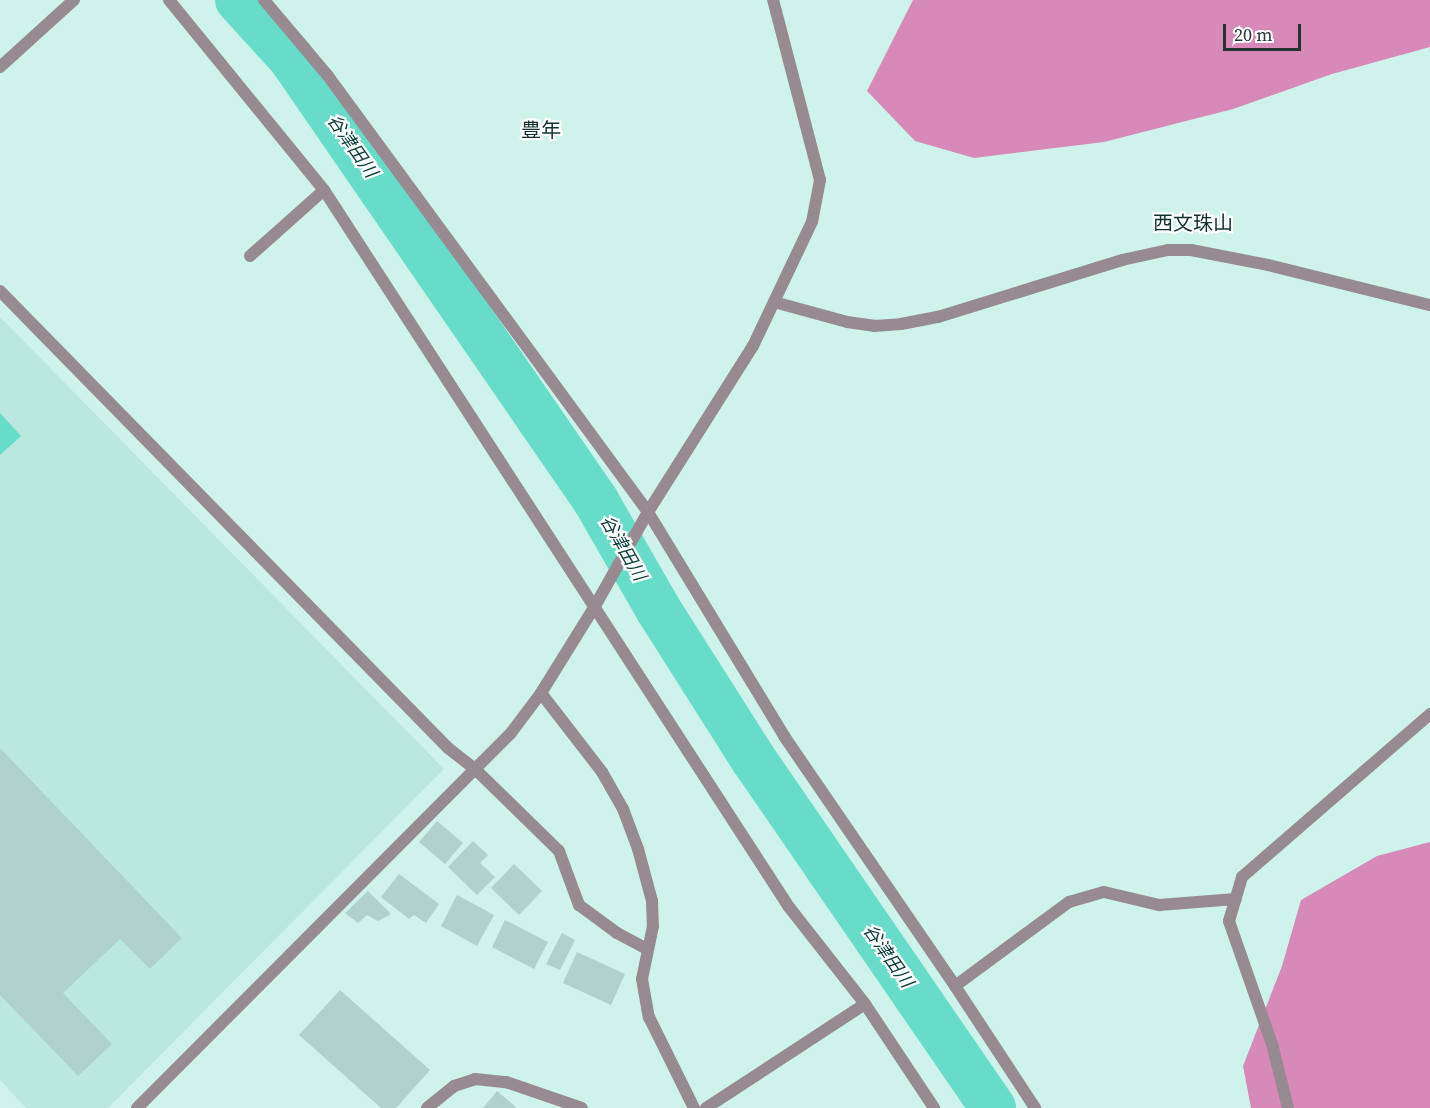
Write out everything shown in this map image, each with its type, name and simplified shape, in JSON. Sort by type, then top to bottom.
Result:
[{"type":"street","points":[[0,67],[74,0]]},
{"type":"street","points":[[169,0],[324,190],[789,907],[865,1004],[934,1108]]},
{"type":"street","points":[[264,0],[328,76],[648,512],[784,736],[955,986],[1035,1108]]},
{"type":"street","points":[[137,1108],[511,733],[541,693],[595,606],[648,512],[753,346],[812,222],[820,180],[773,0]]},
{"type":"street","points":[[250,256],[324,190]]},
{"type":"street","points":[[774,302],[847,322],[873,326],[901,324],[938,317],[1111,263],[1168,250],[1191,250],[1258,262],[1430,305]]},
{"type":"street","points":[[0,291],[448,748],[475,769],[559,850],[579,905],[617,933],[647,949]]},
{"type":"street","points":[[541,693],[602,772],[622,809],[638,849],[652,901],[653,926],[642,979],[649,1017],[694,1108]]},
{"type":"street","points":[[1288,1108],[1272,1044],[1228,921],[1242,878],[1430,714]]},
{"type":"street","points":[[955,986],[1070,902],[1104,892],[1160,905],[1236,898]]},
{"type":"street","points":[[706,1108],[793,1048],[865,1004]]},
{"type":"street","points":[[427,1108],[454,1086],[475,1079],[506,1082],[582,1108]]},
{"type":"shaded area","points":[[913,0],[1430,0],[1430,47],[1332,74],[1233,109],[1104,142],[974,158],[915,141],[867,91]]},
{"type":"shaded area","points":[[0,317],[444,769],[108,1108],[26,1108],[0,1080]]},
{"type":"shaded area","points":[[0,413],[21,436],[0,455]]},
{"type":"shaded area","points":[[1430,842],[1430,1108],[1251,1108],[1243,1066],[1282,966],[1301,900],[1377,856]]},
{"type":"building","points":[[0,748],[182,938],[150,969],[120,939],[63,993],[112,1044],[78,1076],[0,995]]},
{"type":"building","points":[[437,821],[463,843],[445,864],[419,842]]},
{"type":"building","points":[[473,841],[488,855],[480,863],[495,877],[477,895],[448,867]]},
{"type":"building","points":[[514,864],[542,891],[519,915],[491,888]]},
{"type":"building","points":[[399,874],[439,904],[426,923],[414,915],[409,919],[381,897]]},
{"type":"building","points":[[368,891],[391,914],[378,921],[367,915],[358,923],[345,913]]},
{"type":"building","points":[[457,895],[494,915],[477,946],[441,926]]},
{"type":"building","points":[[505,920],[548,942],[534,969],[492,947]]},
{"type":"building","points":[[562,933],[575,940],[560,970],[546,964]]},
{"type":"building","points":[[577,952],[625,974],[611,1005],[563,983]]},
{"type":"building","points":[[340,990],[430,1070],[396,1108],[381,1108],[299,1035]]},
{"type":"building","points":[[497,1091],[516,1107],[483,1108]]},
{"type":"waterway","name":"谷津田川","points":[[238,0],[291,58],[596,501],[658,609],[754,760],[993,1108]]},
{"type":"district","name":"豊年","points":[[541,130]]},
{"type":"district","name":"西文珠山","points":[[1193,223]]}]
